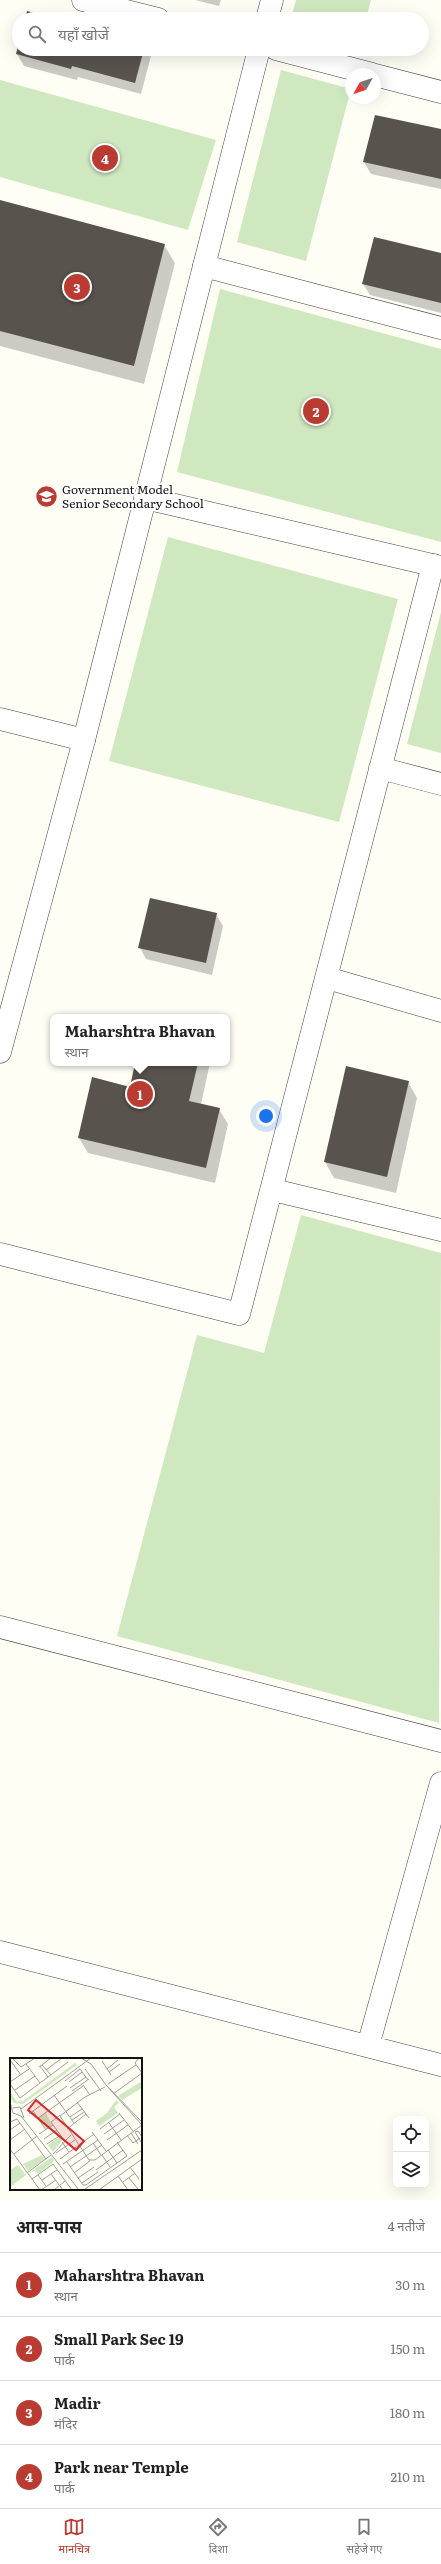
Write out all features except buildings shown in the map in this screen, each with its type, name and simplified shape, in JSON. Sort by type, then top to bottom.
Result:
[{"type":"street","points":[[83,0],[130,12]]},
{"type":"street","points":[[269,12],[272,0]]},
{"type":"street","points":[[0,1052],[84,740],[257,56]]},
{"type":"street","points":[[303,56],[349,68]]},
{"type":"street","points":[[381,77],[441,92]]},
{"type":"street","points":[[204,266],[441,328]]},
{"type":"street","points":[[0,1254],[239,1314],[273,1190],[380,768],[437,566],[145,498]]},
{"type":"street","points":[[0,719],[84,740]]},
{"type":"street","points":[[380,768],[441,784]]},
{"type":"street","points":[[327,978],[441,1011]]},
{"type":"street","points":[[273,1190],[441,1230]]},
{"type":"street","points":[[0,1627],[441,1741]]},
{"type":"street","points":[[368,2046],[441,1783]]},
{"type":"street","points":[[0,1952],[441,2065]]},
{"type":"green space","points":[[296,0],[371,0],[368,12],[293,12]]},
{"type":"green space","points":[[281,70],[345,87],[345,104],[347,104],[306,261],[237,242]]},
{"type":"green space","points":[[0,80],[216,140],[188,230],[0,177]]},
{"type":"green space","points":[[220,289],[441,349],[441,542],[177,472]]},
{"type":"green space","points":[[168,537],[398,599],[339,822],[109,761]]},
{"type":"green space","points":[[441,612],[441,753],[407,744]]},
{"type":"green space","points":[[301,1215],[441,1253],[439,1723],[117,1636],[197,1335],[264,1353]]},
{"type":"place","name":"Park near Temple","points":[[105,158]]},
{"type":"place","name":"Madir","points":[[77,287]]},
{"type":"place","name":"Small Park Sec 19","points":[[316,411]]},
{"type":"place","name":"Government Model Senior Secondary School","points":[[47,496]]},
{"type":"place","name":"Maharshtra Bhavan","points":[[140,1094]]}]
